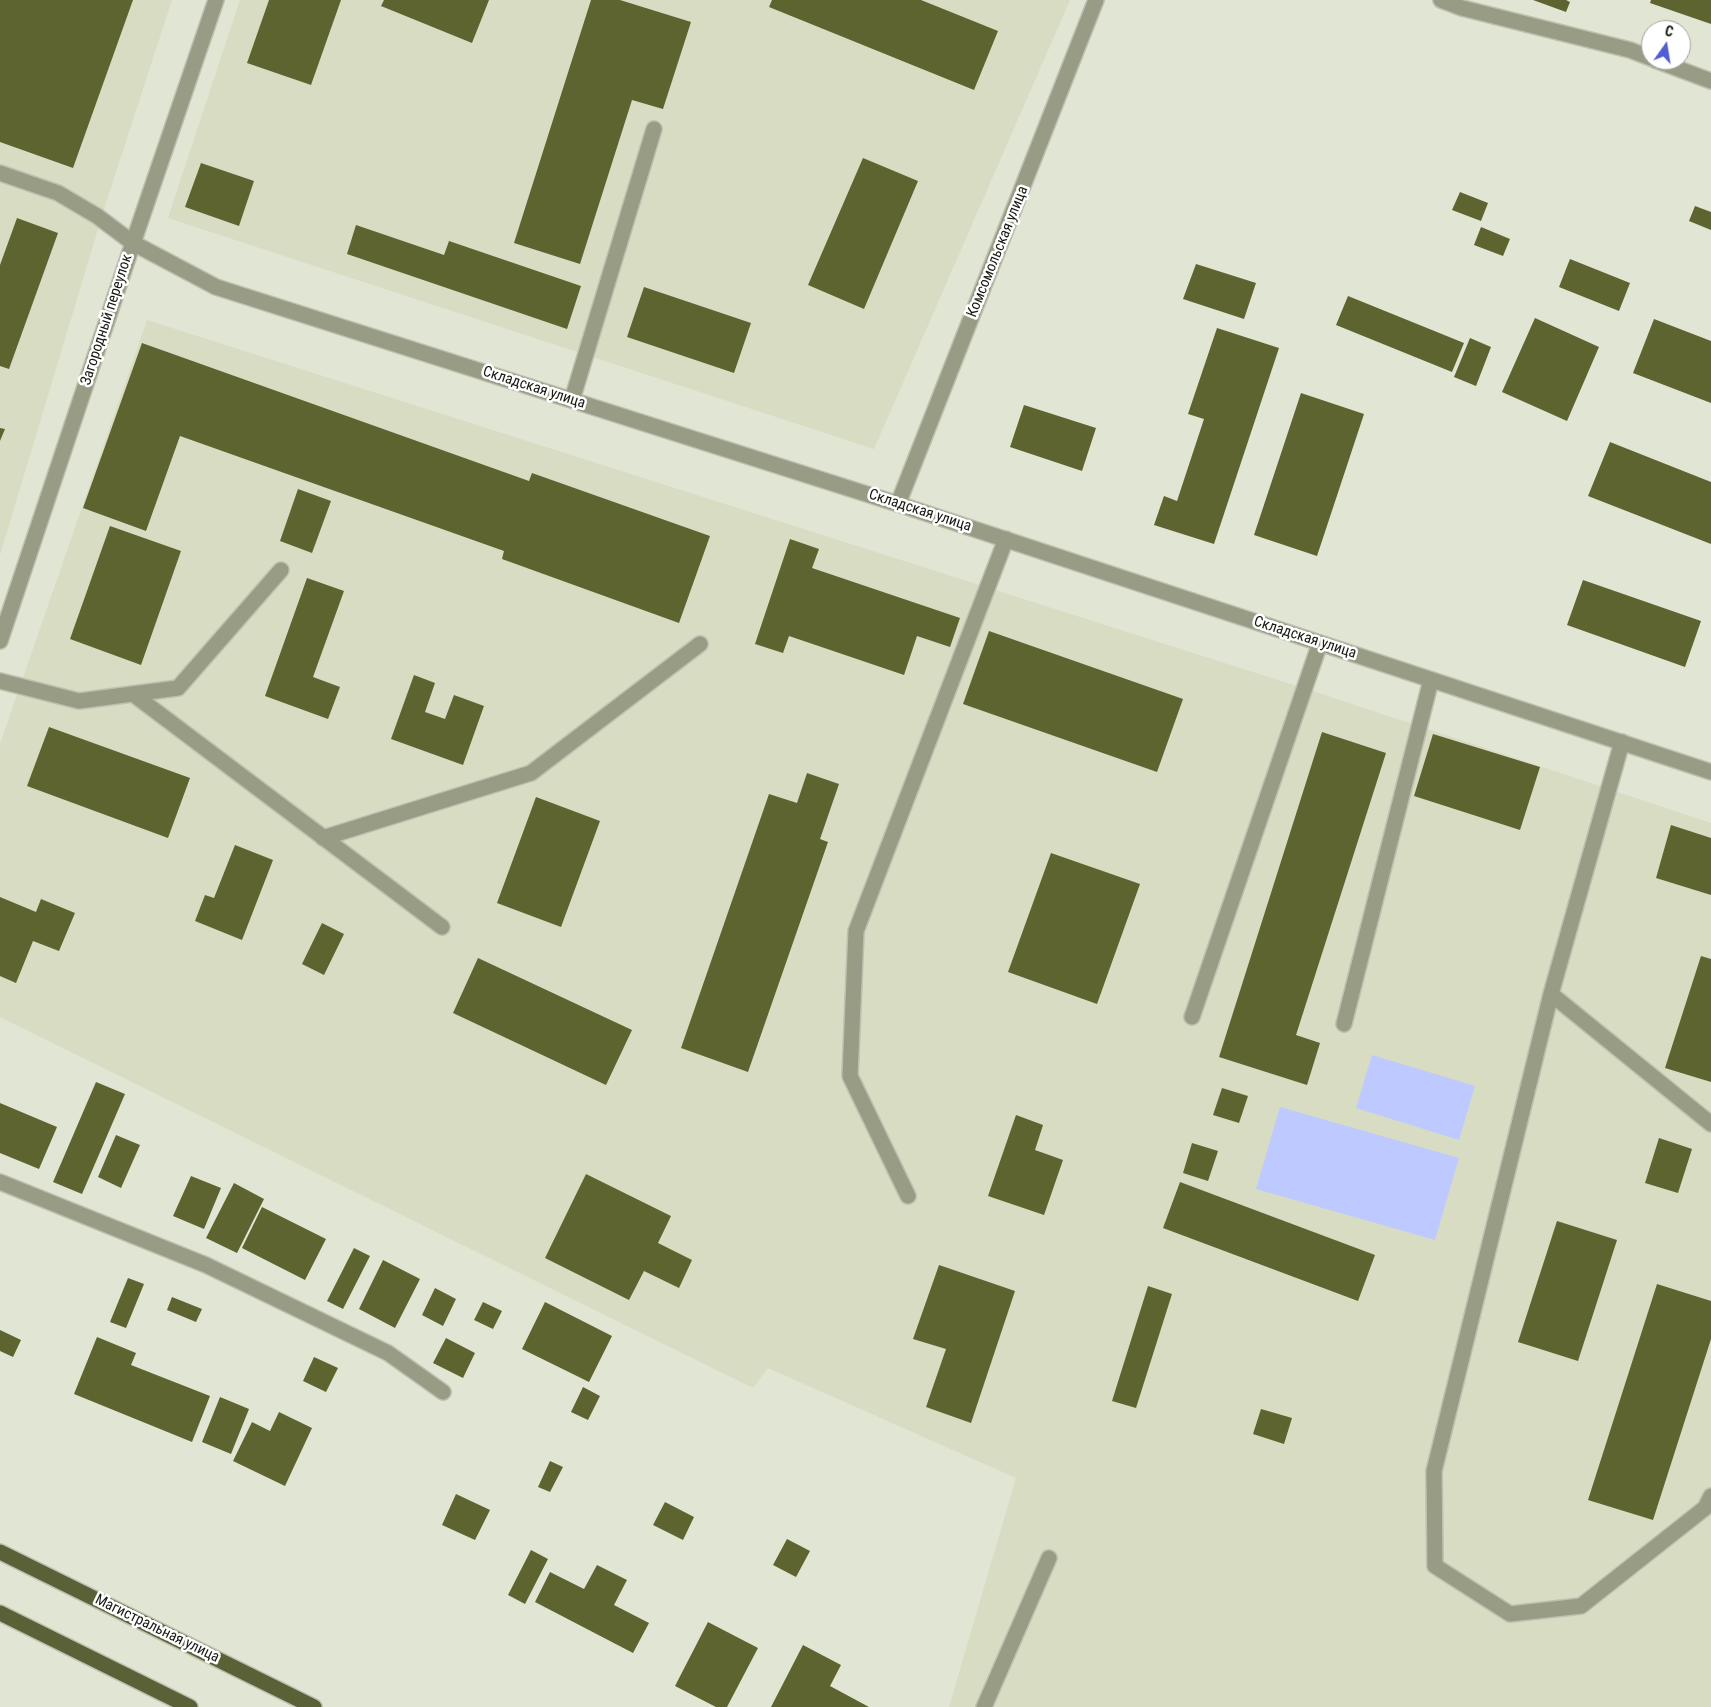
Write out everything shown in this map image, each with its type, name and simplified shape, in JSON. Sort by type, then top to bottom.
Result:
[{"type":"main road","name":"Магистральная улица","points":[[0,1552],[314,1707]]},
{"type":"main road","points":[[0,1613],[190,1707]]},
{"type":"street","name":"Загородный переулок","points":[[0,641],[216,0]]},
{"type":"street","name":"Комсомольская улица","points":[[898,504],[1096,0]]},
{"type":"street","points":[[1441,0],[1462,8],[1641,54]]},
{"type":"street","points":[[1682,70],[1711,81]]},
{"type":"street","points":[[572,400],[654,129]]},
{"type":"street","name":"Складская улица","points":[[0,173],[58,193],[97,216],[133,243],[216,287],[1006,539],[1711,772]]},
{"type":"street","points":[[908,1196],[850,1076],[856,931],[1006,539]]},
{"type":"street","points":[[0,681],[79,701],[178,688],[281,570]]},
{"type":"street","points":[[1192,1017],[1320,643]]},
{"type":"street","points":[[323,838],[531,773],[700,644]]},
{"type":"street","points":[[1344,1024],[1431,680]]},
{"type":"street","points":[[132,694],[442,927]]},
{"type":"street","points":[[1622,742],[1551,994],[1434,1471],[1434,1566],[1510,1614],[1581,1606],[1705,1508],[1711,1496]]},
{"type":"street","points":[[1551,994],[1711,1124]]},
{"type":"street","points":[[0,1182],[224,1273],[388,1352],[443,1392]]},
{"type":"street","points":[[984,1707],[1049,1558]]},
{"type":"shaded area","points":[[0,0],[172,0],[104,209],[0,555]]},
{"type":"shaded area","points":[[240,0],[1070,0],[874,449],[168,218]]},
{"type":"shaded area","points":[[147,320],[1325,695],[1711,823],[1711,1707],[949,1707],[1016,1478],[768,1368],[753,1388],[0,1017],[0,744]]},
{"type":"shaded area","points":[[1372,1055],[1475,1086],[1459,1140],[1356,1108]]},
{"type":"shaded area","points":[[1280,1107],[1459,1158],[1435,1240],[1256,1189]]},
{"type":"building","points":[[0,0],[133,0],[73,168],[0,142]]},
{"type":"building","points":[[269,0],[341,0],[311,85],[247,63]]},
{"type":"building","points":[[384,0],[489,0],[472,43],[381,6]]},
{"type":"building","points":[[591,0],[620,0],[691,22],[663,109],[632,100],[580,264],[514,243]]},
{"type":"building","points":[[772,0],[921,0],[998,31],[974,90],[769,7]]},
{"type":"building","points":[[1533,0],[1566,0],[1570,2],[1566,12]]},
{"type":"building","points":[[1651,0],[1711,0],[1711,24],[1650,3]]},
{"type":"building","points":[[863,158],[918,181],[864,309],[808,285]]},
{"type":"building","points":[[201,163],[254,181],[239,226],[185,207]]},
{"type":"building","points":[[1460,192],[1488,203],[1481,221],[1452,210]]},
{"type":"building","points":[[1695,206],[1711,212],[1711,230],[1689,221]]},
{"type":"building","points":[[17,218],[58,233],[9,369],[0,366],[0,265]]},
{"type":"building","points":[[356,225],[444,255],[449,241],[581,286],[567,329],[347,254]]},
{"type":"building","points":[[1481,227],[1510,239],[1503,256],[1474,245]]},
{"type":"building","points":[[1570,259],[1630,283],[1619,311],[1559,287]]},
{"type":"building","points":[[1196,264],[1256,283],[1244,319],[1183,299]]},
{"type":"building","points":[[644,287],[751,323],[734,373],[627,337]]},
{"type":"building","points":[[1348,296],[1464,343],[1452,372],[1336,325]]},
{"type":"building","points":[[1535,318],[1599,347],[1567,421],[1502,392]]},
{"type":"building","points":[[1654,319],[1711,341],[1711,403],[1633,373]]},
{"type":"building","points":[[1217,328],[1279,348],[1214,544],[1154,525],[1164,496],[1177,501],[1204,419],[1188,414]]},
{"type":"building","points":[[1470,338],[1491,347],[1476,386],[1454,377]]},
{"type":"building","points":[[142,343],[529,481],[532,473],[710,536],[679,623],[502,559],[504,551],[180,436],[146,531],[83,508]]},
{"type":"building","points":[[1301,393],[1364,414],[1317,556],[1254,535]]},
{"type":"building","points":[[1024,405],[1096,428],[1082,471],[1010,447]]},
{"type":"building","points":[[0,428],[5,429],[0,441]]},
{"type":"building","points":[[1610,442],[1711,482],[1711,544],[1588,496]]},
{"type":"building","points":[[298,489],[331,501],[312,553],[280,541]]},
{"type":"building","points":[[110,526],[181,551],[141,665],[70,639]]},
{"type":"building","points":[[790,539],[819,549],[812,568],[960,618],[950,647],[917,636],[904,675],[789,636],[783,653],[755,644]]},
{"type":"building","points":[[307,578],[344,591],[313,677],[340,687],[328,719],[265,696]]},
{"type":"building","points":[[1583,580],[1701,621],[1685,667],[1567,625]]},
{"type":"building","points":[[989,631],[1183,699],[1157,772],[963,704]]},
{"type":"building","points":[[414,675],[435,683],[425,712],[445,719],[454,695],[484,706],[463,765],[391,739]]},
{"type":"building","points":[[49,727],[190,778],[168,838],[27,786]]},
{"type":"building","points":[[1322,732],[1386,753],[1296,1035],[1320,1043],[1307,1085],[1219,1057]]},
{"type":"building","points":[[1433,734],[1540,767],[1520,830],[1414,796]]},
{"type":"building","points":[[807,773],[839,784],[820,839],[828,842],[748,1072],[681,1048],[769,794],[797,803]]},
{"type":"building","points":[[536,797],[600,821],[561,927],[497,903]]},
{"type":"building","points":[[1671,825],[1711,838],[1711,895],[1656,878]]},
{"type":"building","points":[[235,845],[273,860],[242,940],[195,921],[205,895],[214,898]]},
{"type":"building","points":[[1051,853],[1140,884],[1097,1004],[1008,972]]},
{"type":"building","points":[[0,897],[36,912],[41,899],[75,913],[59,951],[33,941],[16,983],[0,976]]},
{"type":"building","points":[[322,923],[344,934],[324,975],[302,964]]},
{"type":"building","points":[[1701,956],[1711,959],[1711,1082],[1665,1068]]},
{"type":"building","points":[[478,958],[632,1030],[606,1085],[453,1013]]},
{"type":"building","points":[[96,1082],[125,1094],[82,1194],[53,1182]]},
{"type":"building","points":[[1222,1088],[1248,1096],[1239,1123],[1213,1115]]},
{"type":"building","points":[[0,1103],[57,1127],[39,1169],[0,1153]]},
{"type":"building","points":[[1016,1115],[1043,1125],[1035,1150],[1063,1160],[1044,1215],[988,1196]]},
{"type":"building","points":[[116,1135],[140,1145],[121,1188],[98,1177]]},
{"type":"building","points":[[1659,1138],[1692,1149],[1678,1193],[1645,1183]]},
{"type":"building","points":[[1192,1143],[1218,1151],[1208,1181],[1183,1173]]},
{"type":"building","points":[[586,1174],[671,1216],[658,1243],[692,1260],[679,1288],[644,1271],[629,1300],[545,1258]]},
{"type":"building","points":[[191,1176],[221,1188],[204,1229],[173,1216]]},
{"type":"building","points":[[1180,1182],[1375,1255],[1358,1301],[1163,1228]]},
{"type":"building","points":[[234,1183],[264,1199],[237,1253],[206,1238]]},
{"type":"building","points":[[262,1207],[326,1239],[305,1280],[242,1248]]},
{"type":"building","points":[[1557,1221],[1617,1240],[1578,1361],[1518,1342]]},
{"type":"building","points":[[354,1248],[370,1256],[343,1309],[327,1301]]},
{"type":"building","points":[[383,1260],[420,1279],[395,1328],[359,1309]]},
{"type":"building","points":[[939,1265],[1015,1291],[971,1423],[926,1407],[946,1349],[913,1339]]},
{"type":"building","points":[[128,1278],[144,1284],[126,1328],[110,1322]]},
{"type":"building","points":[[1657,1284],[1711,1301],[1711,1339],[1653,1520],[1588,1500]]},
{"type":"building","points":[[1148,1286],[1172,1294],[1136,1408],[1112,1401]]},
{"type":"building","points":[[435,1288],[456,1299],[443,1326],[422,1315]]},
{"type":"building","points":[[172,1297],[202,1309],[196,1322],[167,1310]]},
{"type":"building","points":[[483,1302],[502,1311],[493,1329],[474,1320]]},
{"type":"building","points":[[545,1302],[612,1336],[589,1382],[522,1349]]},
{"type":"building","points":[[0,1330],[21,1340],[13,1357],[0,1351]]},
{"type":"building","points":[[97,1337],[136,1353],[131,1365],[210,1396],[192,1442],[74,1394]]},
{"type":"building","points":[[446,1338],[475,1353],[463,1378],[433,1363]]},
{"type":"building","points":[[314,1357],[338,1368],[326,1392],[303,1381]]},
{"type":"building","points":[[583,1387],[600,1396],[588,1420],[571,1412]]},
{"type":"building","points":[[220,1397],[249,1409],[231,1454],[202,1442]]},
{"type":"building","points":[[1261,1409],[1292,1418],[1284,1444],[1253,1434]]},
{"type":"building","points":[[279,1412],[312,1428],[285,1486],[233,1461],[252,1422],[270,1431]]},
{"type":"building","points":[[550,1461],[563,1467],[550,1492],[538,1487]]},
{"type":"building","points":[[456,1494],[490,1510],[475,1540],[442,1525]]},
{"type":"building","points":[[665,1502],[694,1517],[683,1540],[653,1525]]},
{"type":"building","points":[[787,1539],[810,1551],[796,1577],[773,1565]]},
{"type":"building","points":[[531,1550],[548,1559],[525,1604],[508,1595]]},
{"type":"building","points":[[597,1565],[627,1580],[614,1605],[649,1623],[633,1653],[535,1602],[550,1572],[584,1589]]},
{"type":"building","points":[[708,1622],[758,1648],[727,1707],[716,1707],[675,1686]]},
{"type":"building","points":[[803,1645],[841,1665],[830,1686],[869,1707],[771,1707]]}]
